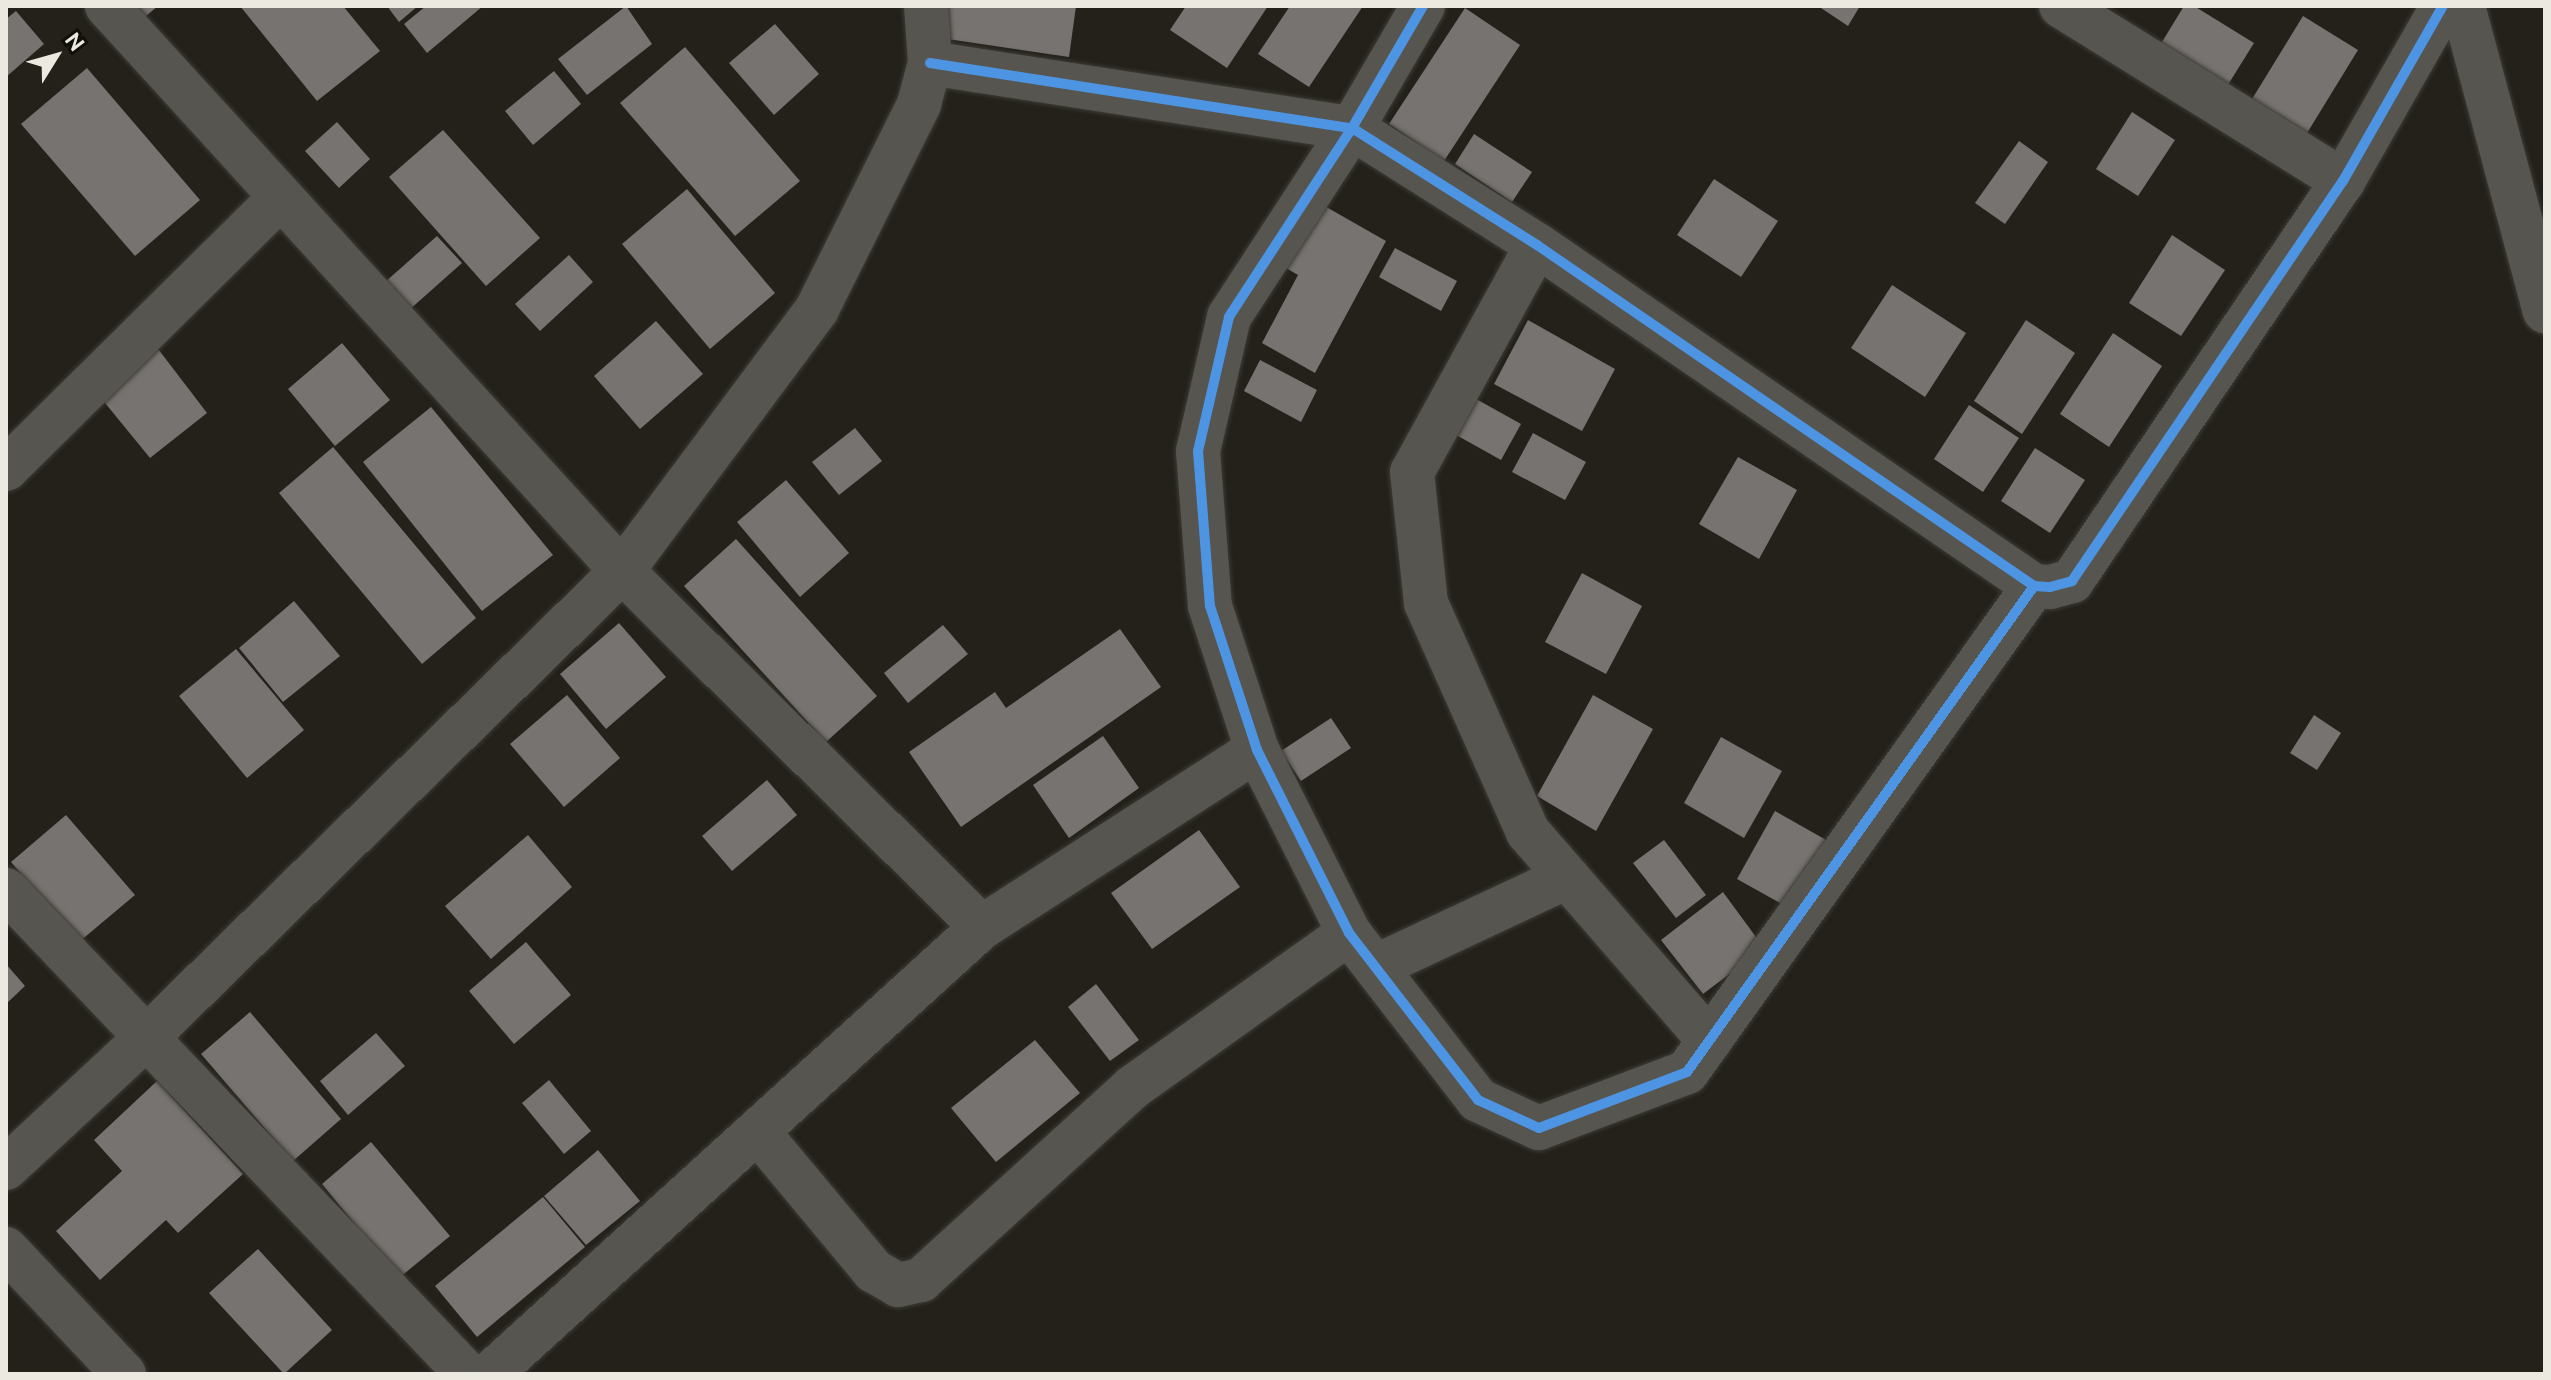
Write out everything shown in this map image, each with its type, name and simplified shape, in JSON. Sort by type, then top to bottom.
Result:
[{"type":"street","points":[[107,6],[622,571],[982,927]]},
{"type":"street","points":[[6,1168],[146,1038],[622,571],[817,309],[919,104],[930,63],[926,6]]},
{"type":"street","points":[[1423,6],[1352,128],[1229,317],[1198,451],[1210,606],[1257,750],[1349,933],[1478,1100],[1539,1128],[1687,1072],[2034,586]]},
{"type":"street","points":[[2061,6],[2343,181]]},
{"type":"street","points":[[930,63],[1352,128],[1537,245],[2034,586],[2072,581],[2343,181],[2443,6]]},
{"type":"street","points":[[2463,6],[2545,311]]},
{"type":"street","points":[[6,469],[280,198]]},
{"type":"street","points":[[1537,245],[1412,472],[1426,603],[1528,832],[1710,1041]]},
{"type":"street","points":[[490,1374],[982,927],[1257,750]]},
{"type":"street","points":[[1377,966],[1567,877]]},
{"type":"street","points":[[6,890],[467,1374]]},
{"type":"street","points":[[758,1132],[874,1271],[898,1285],[921,1280],[1133,1087],[1349,933]]},
{"type":"street","points":[[6,1249],[124,1374]]},
{"type":"building","points":[[128,6],[158,6],[140,21]]},
{"type":"building","points":[[240,6],[343,6],[380,51],[317,101]]},
{"type":"building","points":[[387,6],[418,6],[399,22]]},
{"type":"building","points":[[426,6],[483,6],[427,53],[404,24]]},
{"type":"building","points":[[626,6],[652,44],[587,95],[558,59]]},
{"type":"building","points":[[938,6],[1076,6],[1069,57],[934,37]]},
{"type":"building","points":[[1186,6],[1268,6],[1227,68],[1170,30]]},
{"type":"building","points":[[1290,6],[1363,6],[1309,87],[1258,54]]},
{"type":"building","points":[[1818,6],[1860,6],[1848,26]]},
{"type":"building","points":[[2184,6],[2194,6],[2254,43],[2221,96],[2154,55]]},
{"type":"building","points":[[1465,8],[1520,45],[1444,161],[1389,124]]},
{"type":"building","points":[[16,11],[44,44],[6,77],[6,19]]},
{"type":"building","points":[[2303,16],[2358,50],[2304,138],[2249,104]]},
{"type":"building","points":[[775,24],[819,74],[774,115],[729,63]]},
{"type":"building","points":[[685,47],[800,181],[735,236],[620,103]]},
{"type":"building","points":[[87,68],[200,200],[135,256],[21,124]]},
{"type":"building","points":[[554,71],[581,104],[533,145],[505,111]]},
{"type":"building","points":[[2132,112],[2175,140],[2138,196],[2096,169]]},
{"type":"building","points":[[337,122],[370,159],[339,188],[305,151]]},
{"type":"building","points":[[443,130],[540,238],[486,286],[389,177]]},
{"type":"building","points":[[1474,134],[1532,172],[1512,202],[1455,164]]},
{"type":"building","points":[[2019,141],[2048,162],[2005,224],[1975,203]]},
{"type":"building","points":[[1714,179],[1778,221],[1741,277],[1677,235]]},
{"type":"building","points":[[687,189],[775,293],[710,349],[622,244]]},
{"type":"building","points":[[1314,200],[1386,241],[1315,373],[1262,343],[1298,275],[1279,264]]},
{"type":"building","points":[[2172,235],[2225,270],[2181,336],[2129,303]]},
{"type":"building","points":[[437,236],[462,263],[408,311],[384,283]]},
{"type":"building","points":[[1395,248],[1457,281],[1441,311],[1379,277]]},
{"type":"building","points":[[569,255],[593,282],[540,331],[515,304]]},
{"type":"building","points":[[1892,285],[1966,333],[1925,397],[1851,348]]},
{"type":"building","points":[[1528,320],[1615,369],[1582,431],[1494,384]]},
{"type":"building","points":[[2026,320],[2075,353],[2022,434],[1974,401]]},
{"type":"building","points":[[656,321],[703,374],[640,429],[594,376]]},
{"type":"building","points":[[2113,333],[2162,366],[2109,447],[2060,414]]},
{"type":"building","points":[[152,341],[207,413],[150,458],[92,387]]},
{"type":"building","points":[[342,343],[390,400],[335,446],[288,389]]},
{"type":"building","points":[[1260,360],[1317,390],[1301,422],[1244,391]]},
{"type":"building","points":[[1460,390],[1521,424],[1501,460],[1440,426]]},
{"type":"building","points":[[1969,405],[2019,438],[1983,492],[1934,459]]},
{"type":"building","points":[[431,407],[553,555],[482,611],[363,462]]},
{"type":"building","points":[[855,428],[882,461],[839,495],[812,462]]},
{"type":"building","points":[[1533,433],[1586,462],[1565,500],[1512,472]]},
{"type":"building","points":[[333,447],[476,618],[422,664],[279,493]]},
{"type":"building","points":[[2035,448],[2085,480],[2050,533],[2001,501]]},
{"type":"building","points":[[1738,457],[1797,490],[1759,559],[1699,524]]},
{"type":"building","points":[[786,480],[849,553],[800,597],[737,522]]},
{"type":"building","points":[[736,539],[877,696],[826,742],[684,586]]},
{"type":"building","points":[[1582,573],[1642,606],[1606,674],[1545,642]]},
{"type":"building","points":[[294,601],[340,656],[283,702],[239,648]]},
{"type":"building","points":[[619,623],[666,677],[606,729],[560,674]]},
{"type":"building","points":[[943,625],[968,654],[908,703],[884,673]]},
{"type":"building","points":[[1120,629],[1161,687],[961,827],[909,752],[995,692],[1006,708]]},
{"type":"building","points":[[236,649],[304,730],[247,778],[179,696]]},
{"type":"building","points":[[567,695],[620,758],[564,807],[510,744]]},
{"type":"building","points":[[1593,695],[1653,729],[1596,831],[1537,796]]},
{"type":"building","points":[[2314,715],[2341,733],[2317,770],[2290,753]]},
{"type":"building","points":[[1331,718],[1351,748],[1301,781],[1281,751]]},
{"type":"building","points":[[1103,736],[1139,788],[1069,838],[1033,785]]},
{"type":"building","points":[[1721,737],[1782,771],[1744,838],[1684,803]]},
{"type":"building","points":[[767,780],[797,815],[732,871],[702,836]]},
{"type":"building","points":[[1775,811],[1835,845],[1796,912],[1737,879]]},
{"type":"building","points":[[66,815],[135,895],[79,942],[11,862]]},
{"type":"building","points":[[1199,830],[1240,887],[1152,949],[1111,893]]},
{"type":"building","points":[[528,835],[572,887],[491,959],[445,906]]},
{"type":"building","points":[[1664,840],[1706,895],[1676,918],[1633,863]]},
{"type":"building","points":[[1723,892],[1764,948],[1703,994],[1661,940]]},
{"type":"building","points":[[526,942],[571,995],[514,1044],[469,991]]},
{"type":"building","points":[[6,964],[25,986],[6,1004]]},
{"type":"building","points":[[1096,984],[1139,1040],[1110,1061],[1068,1007]]},
{"type":"building","points":[[250,1012],[341,1119],[293,1161],[201,1054]]},
{"type":"building","points":[[376,1033],[405,1066],[348,1115],[320,1081]]},
{"type":"building","points":[[1035,1040],[1080,1093],[996,1162],[951,1108]]},
{"type":"building","points":[[549,1080],[591,1131],[564,1154],[522,1103]]},
{"type":"building","points":[[157,1081],[243,1174],[178,1233],[166,1220],[100,1280],[56,1231],[122,1171],[94,1140]]},
{"type":"building","points":[[371,1142],[450,1236],[399,1278],[322,1184]]},
{"type":"building","points":[[598,1150],[640,1201],[586,1245],[544,1196]]},
{"type":"building","points":[[543,1197],[585,1247],[477,1337],[435,1286]]},
{"type":"building","points":[[258,1249],[332,1330],[284,1374],[209,1293]]},
{"type":"cycle path","points":[[1423,6],[1352,128],[1229,317],[1198,451],[1210,606],[1257,750],[1349,933],[1478,1100],[1539,1128],[1687,1072],[2034,586]]},
{"type":"cycle path","points":[[930,63],[1352,128],[1537,245],[2034,586],[2050,587],[2072,581],[2343,181],[2443,6]]}]
